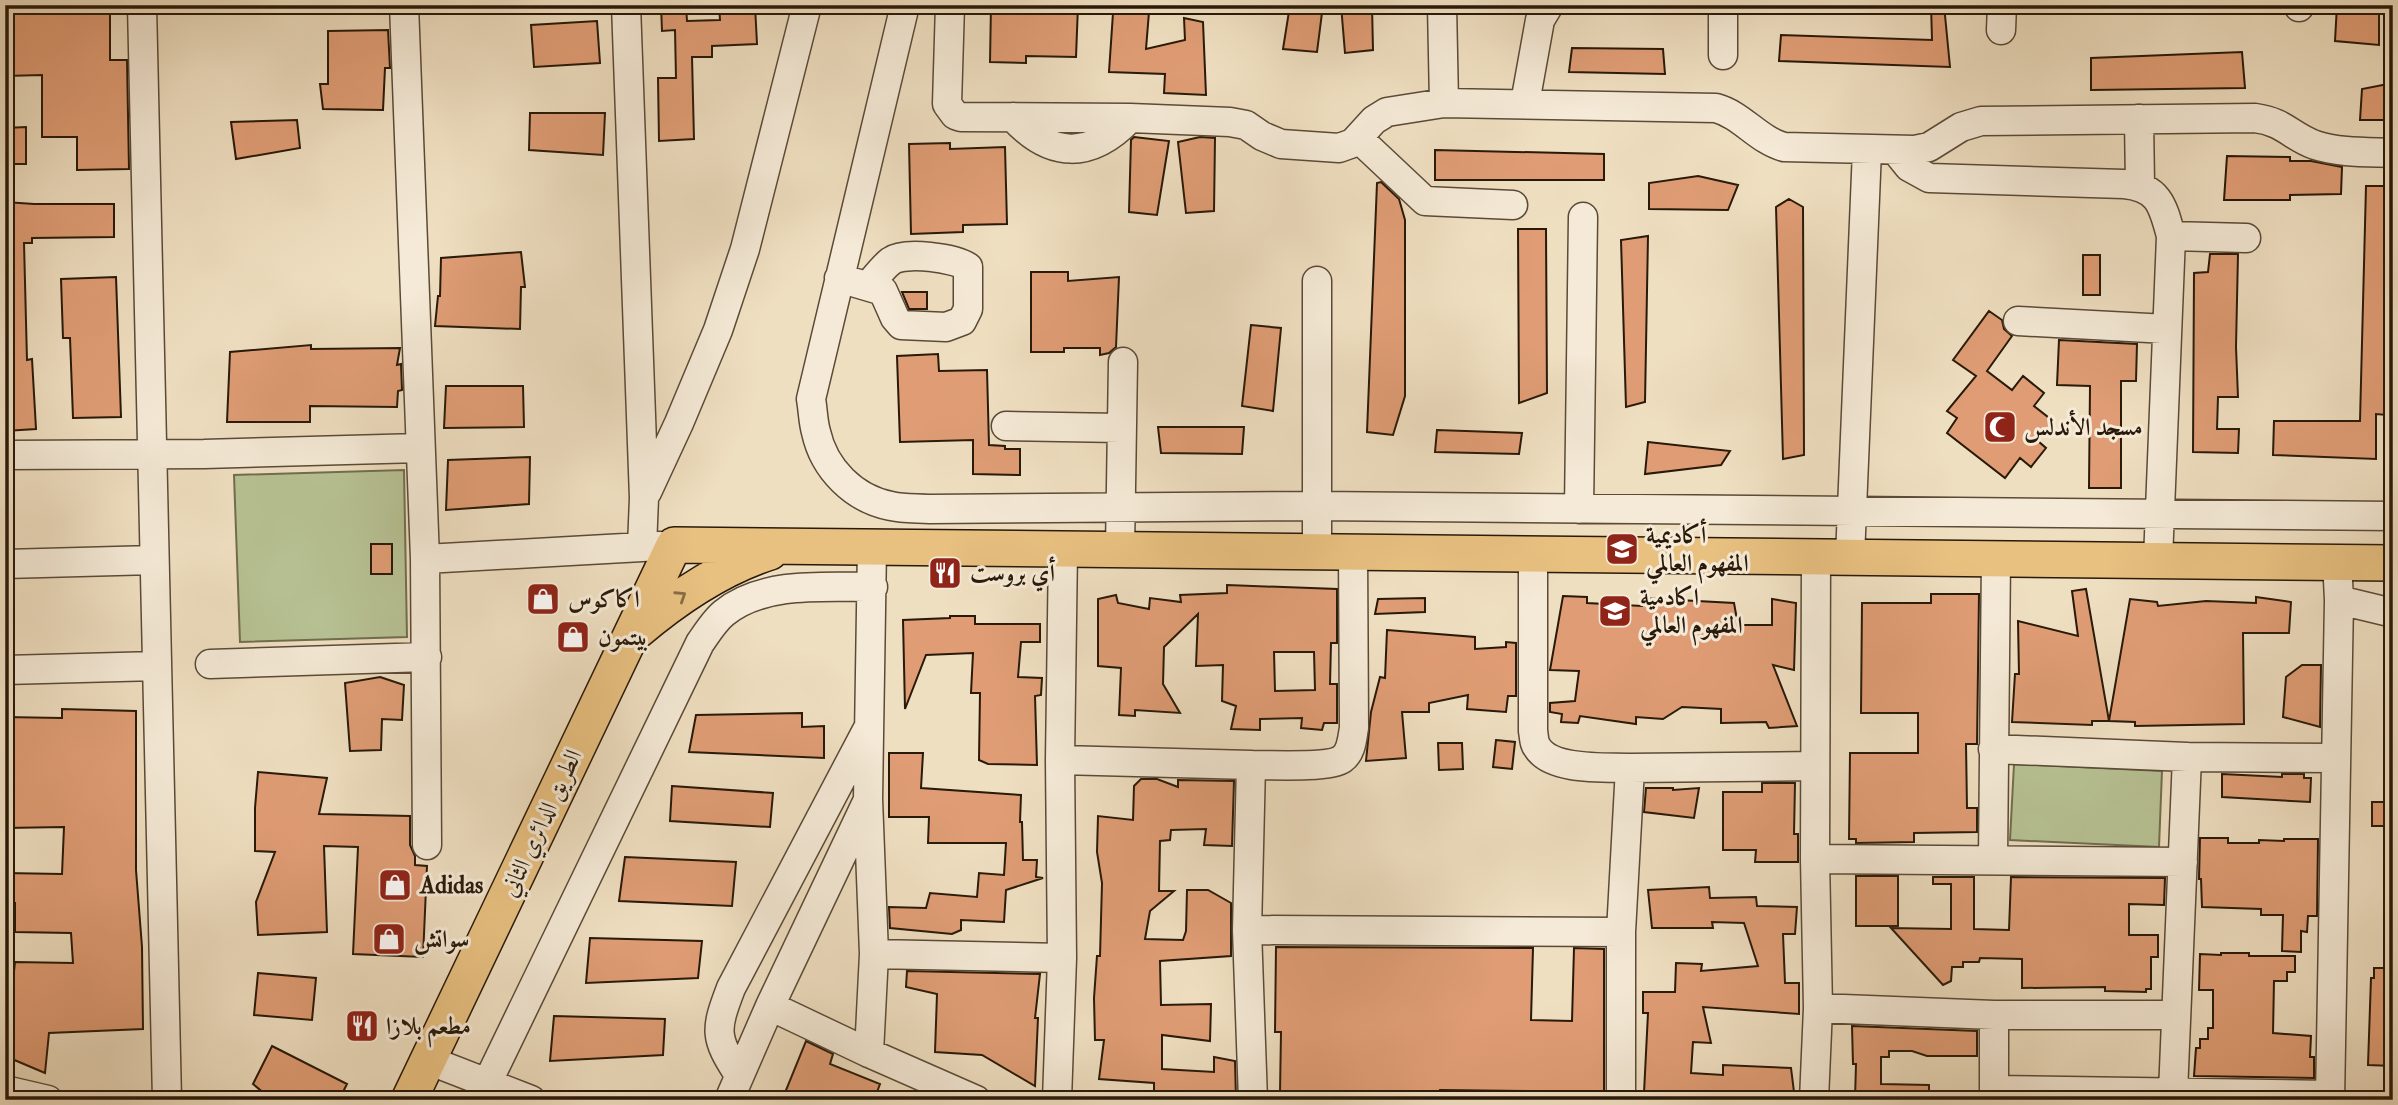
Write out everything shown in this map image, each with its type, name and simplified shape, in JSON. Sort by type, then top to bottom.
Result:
[{"type":"main road","points":[[658,546],[2393,563]]},
{"type":"main road","name":"الطريق الدائري الثاني","points":[[409,1100],[628,638],[658,546]]},
{"type":"main road","points":[[628,638],[666,606],[698,585],[759,556],[786,547]]},
{"type":"street","points":[[142,5],[167,1100]]},
{"type":"street","points":[[404,5],[425,559],[427,845]]},
{"type":"street","points":[[425,559],[658,546],[644,498],[626,5]]},
{"type":"street","points":[[644,498],[718,330],[745,249],[807,5]]},
{"type":"street","points":[[905,5],[811,399],[816,435],[844,484],[890,506],[930,509],[1317,506],[2393,516]]},
{"type":"street","points":[[950,5],[947,104],[950,110],[961,117],[1130,118],[1239,123],[1271,141],[1302,147],[1339,148],[1353,143],[1374,120],[1387,112],[1444,103],[1716,108],[1727,111],[1769,142],[1784,147],[1896,151],[1928,147],[1961,127],[1981,121],[2255,118],[2275,121],[2307,142],[2334,150],[2393,153]]},
{"type":"street","points":[[1442,5],[1444,103]]},
{"type":"street","points":[[1525,103],[1540,20],[1549,5]]},
{"type":"street","points":[[1723,5],[1723,55]]},
{"type":"street","points":[[2139,120],[2140,185]]},
{"type":"street","points":[[1358,138],[1425,201],[1513,205]]},
{"type":"street","points":[[1814,1100],[1818,1008],[1815,766],[1833,557],[1850,511],[1867,150]]},
{"type":"street","points":[[1896,151],[1909,167],[1929,178],[2140,185],[2157,197],[2166,215],[2171,236],[2158,560]]},
{"type":"street","points":[[1579,509],[1583,217]]},
{"type":"street","points":[[2171,236],[2246,238]]},
{"type":"street","points":[[839,278],[868,286]]},
{"type":"street","points":[[1317,281],[1317,551]]},
{"type":"street","points":[[2018,321],[2167,329]]},
{"type":"street","points":[[1120,549],[1122,362]]},
{"type":"street","points":[[1006,426],[1120,428]]},
{"type":"street","points":[[5,455],[152,455],[421,448]]},
{"type":"street","points":[[869,1053],[874,954],[869,799],[872,547]]},
{"type":"street","points":[[1057,1100],[1062,958],[1059,760],[1063,549]]},
{"type":"street","points":[[1059,760],[1251,765],[1327,764],[1342,759],[1351,746],[1354,728],[1353,552]]},
{"type":"street","points":[[1533,553],[1533,731],[1537,748],[1552,760],[1569,765],[1630,768],[1815,766]]},
{"type":"street","points":[[1993,859],[1996,558]]},
{"type":"street","points":[[5,564],[154,560]]},
{"type":"street","points":[[1994,1015],[1994,1095],[2173,1093],[2330,1097],[2339,600],[2337,561]]},
{"type":"street","points":[[483,1091],[663,716],[700,643],[723,613],[747,598],[779,591],[815,587],[873,587]]},
{"type":"street","points":[[2339,600],[2393,613]]},
{"type":"street","points":[[210,664],[427,657]]},
{"type":"street","points":[[5,670],[157,666]]},
{"type":"street","points":[[734,1087],[720,1036],[720,1016],[731,988],[870,724]]},
{"type":"street","points":[[1993,749],[2187,757],[2336,758]]},
{"type":"street","points":[[2173,1093],[2187,757]]},
{"type":"street","points":[[1251,765],[1247,930],[1253,1100]]},
{"type":"street","points":[[1621,1100],[1621,932],[1630,768]]},
{"type":"street","points":[[734,1087],[769,1006],[869,799]]},
{"type":"street","points":[[1815,859],[2183,862]]},
{"type":"street","points":[[1247,930],[1621,932]]},
{"type":"street","points":[[874,954],[1062,958]]},
{"type":"street","points":[[769,1006],[976,1100]]},
{"type":"street","points":[[1818,1008],[1994,1015],[2175,1015]]},
{"type":"street","points":[[428,1060],[483,1091],[531,1100]]},
{"type":"street","points":[[5,1090],[48,1100]]},
{"type":"green space","points":[[404,470],[407,637],[240,642],[234,475]]},
{"type":"green space","points":[[2014,764],[2162,771],[2159,847],[2010,840]]},
{"type":"building","points":[[661,5],[686,5],[687,21],[720,20],[719,5],[755,5],[757,44],[712,46],[712,57],[692,57],[694,139],[659,141],[658,78],[676,78],[675,30],[662,31]]},
{"type":"building","points":[[991,5],[1078,5],[1076,57],[1026,56],[1026,63],[990,62]]},
{"type":"building","points":[[1290,5],[1323,5],[1317,52],[1283,49]]},
{"type":"building","points":[[1341,5],[1372,5],[1373,50],[1345,53]]},
{"type":"building","points":[[1931,5],[1944,5],[1950,67],[1779,61],[1781,35],[1932,40]]},
{"type":"building","points":[[2337,5],[2379,5],[2379,45],[2335,41]]},
{"type":"building","points":[[5,12],[110,13],[110,60],[127,60],[129,169],[77,170],[77,137],[42,137],[42,75],[5,76]]},
{"type":"building","points":[[1149,12],[1146,49],[1185,40],[1184,18],[1203,22],[1206,95],[1164,93],[1165,74],[1109,72],[1113,13]]},
{"type":"building","points":[[597,21],[600,63],[534,67],[531,25]]},
{"type":"building","points":[[388,30],[390,68],[385,68],[383,110],[323,109],[320,84],[328,84],[328,31]]},
{"type":"building","points":[[1572,48],[1663,49],[1665,74],[1569,72]]},
{"type":"building","points":[[2242,52],[2245,88],[2091,90],[2091,58]]},
{"type":"building","points":[[2393,83],[2393,120],[2360,120],[2362,89]]},
{"type":"building","points":[[530,113],[605,113],[603,155],[529,150]]},
{"type":"building","points":[[297,120],[300,148],[236,159],[231,122]]},
{"type":"building","points":[[26,127],[26,164],[5,164],[5,128]]},
{"type":"building","points":[[1134,137],[1169,141],[1157,215],[1129,212],[1131,140]]},
{"type":"building","points":[[1200,137],[1215,138],[1214,211],[1186,213],[1178,142]]},
{"type":"building","points":[[950,143],[950,149],[1005,147],[1007,224],[963,225],[963,232],[911,234],[909,144]]},
{"type":"building","points":[[1435,150],[1604,154],[1604,180],[1435,180]]},
{"type":"building","points":[[2227,156],[2290,157],[2290,161],[2311,161],[2342,167],[2341,194],[2290,195],[2290,200],[2224,200]]},
{"type":"building","points":[[1698,176],[1738,185],[1728,210],[1649,209],[1649,183]]},
{"type":"building","points":[[1381,182],[1399,199],[1405,220],[1405,396],[1393,435],[1367,432],[1377,183]]},
{"type":"building","points":[[2366,186],[2391,186],[2390,200],[2393,200],[2393,389],[2389,389],[2387,415],[2376,414],[2376,459],[2273,455],[2274,421],[2360,421]]},
{"type":"building","points":[[1789,199],[1803,207],[1804,455],[1783,459],[1776,207]]},
{"type":"building","points":[[5,202],[114,204],[114,237],[32,238],[32,243],[24,243],[27,360],[32,359],[36,429],[5,431]]},
{"type":"building","points":[[1518,229],[1546,229],[1547,393],[1519,403]]},
{"type":"building","points":[[1648,236],[1645,402],[1626,407],[1621,240]]},
{"type":"building","points":[[521,252],[525,287],[521,287],[520,329],[435,326],[440,296],[441,258]]},
{"type":"building","points":[[2210,254],[2238,254],[2238,397],[2218,397],[2217,429],[2239,429],[2238,453],[2193,452],[2194,273],[2208,272]]},
{"type":"building","points":[[2083,255],[2100,255],[2100,295],[2083,295]]},
{"type":"building","points":[[1031,272],[1068,272],[1068,281],[1119,277],[1116,347],[1109,353],[1100,355],[1100,348],[1031,352]]},
{"type":"building","points":[[116,277],[121,417],[73,418],[70,338],[63,338],[61,279]]},
{"type":"building","points":[[902,292],[927,292],[927,309],[909,309]]},
{"type":"building","name":"مسجد الأندلس","points":[[1989,311],[2002,320],[2004,329],[2012,336],[1987,371],[2012,390],[2023,376],[2044,393],[2034,406],[2053,421],[2038,441],[2046,448],[2031,467],[2020,458],[2005,478],[1947,433],[1957,418],[1947,411],[1976,376],[1953,360]]},
{"type":"building","points":[[1251,325],[1281,328],[1273,411],[1242,406]]},
{"type":"building","points":[[2059,340],[2137,344],[2136,381],[2121,381],[2121,488],[2089,488],[2090,386],[2057,385]]},
{"type":"building","points":[[311,345],[311,349],[400,348],[397,365],[401,364],[402,390],[398,391],[397,407],[310,406],[310,422],[227,422],[230,352]]},
{"type":"building","points":[[938,354],[939,371],[987,370],[989,445],[1020,449],[1020,475],[973,474],[973,440],[900,442],[897,356]]},
{"type":"building","points":[[446,386],[523,386],[524,427],[444,428]]},
{"type":"building","points":[[1158,427],[1244,427],[1242,454],[1161,453]]},
{"type":"building","points":[[1437,430],[1522,433],[1519,454],[1435,452]]},
{"type":"building","points":[[1648,442],[1730,451],[1721,465],[1645,474]]},
{"type":"building","points":[[530,457],[529,504],[446,510],[448,460]]},
{"type":"building","points":[[371,544],[392,544],[392,574],[371,574]]},
{"type":"building","points":[[1227,585],[1337,589],[1337,643],[1331,643],[1330,684],[1337,684],[1337,723],[1324,723],[1322,730],[1301,728],[1302,718],[1260,719],[1260,730],[1231,729],[1236,706],[1222,701],[1223,665],[1196,666],[1198,614],[1164,647],[1163,684],[1180,713],[1135,710],[1135,716],[1119,715],[1121,668],[1098,666],[1098,599],[1116,595],[1118,603],[1149,609],[1150,598],[1181,602],[1180,595],[1227,593]],"holes":[[[1274,652],[1314,652],[1315,690],[1275,691]]]},
{"type":"building","points":[[2086,589],[2109,721],[2092,721],[2092,725],[2012,722],[2015,674],[2019,674],[2018,621],[2078,636],[2072,591]]},
{"type":"building","points":[[1931,594],[1979,594],[1977,744],[1966,744],[1967,808],[1977,808],[1977,832],[1914,833],[1914,842],[1856,843],[1856,839],[1849,839],[1850,753],[1918,753],[1918,713],[1861,713],[1862,603],[1931,603]]},
{"type":"building","points":[[1563,596],[1587,597],[1587,603],[1642,606],[1642,598],[1734,603],[1738,625],[1772,625],[1772,599],[1796,603],[1794,670],[1773,665],[1797,726],[1769,728],[1766,722],[1721,723],[1721,709],[1682,707],[1663,719],[1636,717],[1636,724],[1580,716],[1578,723],[1561,722],[1562,714],[1550,712],[1550,703],[1575,701],[1579,671],[1550,670]]},
{"type":"building","points":[[2256,597],[2291,602],[2289,633],[2243,633],[2244,724],[2135,726],[2135,722],[2109,721],[2130,599],[2157,602],[2158,606],[2206,601],[2256,603]]},
{"type":"building","points":[[1425,598],[1425,612],[1375,614],[1378,599]]},
{"type":"building","points":[[975,616],[975,624],[1040,624],[1040,642],[1021,642],[1018,677],[1042,678],[1041,695],[1035,696],[1037,765],[988,764],[979,760],[980,693],[971,693],[973,653],[926,655],[905,709],[903,620]]},
{"type":"building","points":[[1387,630],[1475,637],[1475,649],[1506,647],[1506,642],[1516,643],[1516,696],[1508,696],[1506,712],[1467,709],[1468,695],[1429,703],[1429,712],[1402,712],[1406,758],[1366,761],[1371,712],[1380,677],[1385,678]]},
{"type":"building","points":[[2302,665],[2321,665],[2320,727],[2283,717],[2286,677]]},
{"type":"building","points":[[380,677],[404,685],[402,720],[382,719],[381,750],[350,751],[345,683]]},
{"type":"building","points":[[62,709],[136,711],[136,870],[142,947],[143,1029],[49,1033],[45,1073],[5,1056],[15,962],[73,963],[71,933],[15,932],[15,903],[5,903],[5,873],[62,874],[64,827],[5,828],[5,717],[62,718]]},
{"type":"building","points":[[802,713],[802,727],[824,726],[824,758],[689,752],[696,715]]},
{"type":"building","points":[[1496,740],[1515,742],[1512,769],[1493,767]]},
{"type":"building","points":[[1438,743],[1462,743],[1463,769],[1439,770]]},
{"type":"building","points":[[889,753],[923,753],[921,788],[1021,795],[1023,860],[1037,860],[1036,877],[1043,878],[1006,890],[1004,922],[961,920],[961,930],[952,934],[890,928],[889,907],[926,908],[930,893],[977,897],[979,873],[1004,875],[1006,843],[928,843],[929,817],[889,817]]},
{"type":"building","points":[[258,772],[327,778],[319,814],[410,816],[410,845],[415,856],[415,865],[427,866],[423,957],[353,954],[358,847],[324,846],[327,932],[258,935],[256,902],[275,852],[255,851]]},
{"type":"building","points":[[2222,774],[2282,777],[2282,774],[2304,774],[2304,778],[2311,778],[2310,802],[2222,797]]},
{"type":"building","points":[[1141,779],[1157,779],[1178,787],[1178,780],[1234,781],[1232,846],[1204,845],[1206,829],[1171,830],[1170,840],[1160,841],[1159,891],[1174,891],[1150,911],[1145,939],[1183,940],[1186,931],[1187,890],[1208,890],[1231,903],[1231,956],[1160,961],[1161,1005],[1211,1004],[1210,1041],[1162,1035],[1162,1069],[1214,1072],[1214,1057],[1235,1061],[1236,1100],[1197,1100],[1197,1097],[1174,1096],[1174,1091],[1154,1091],[1154,1083],[1099,1079],[1104,1040],[1095,1040],[1094,998],[1097,956],[1100,956],[1102,883],[1097,852],[1098,816],[1133,820],[1134,786]]},
{"type":"building","points":[[1762,783],[1795,783],[1794,834],[1798,834],[1798,862],[1755,862],[1756,850],[1723,850],[1723,792],[1762,792]]},
{"type":"building","points":[[672,786],[773,793],[770,827],[670,821]]},
{"type":"building","points":[[1646,788],[1699,788],[1694,818],[1644,812]]},
{"type":"building","points":[[2372,802],[2393,802],[2392,826],[2372,826]]},
{"type":"building","points":[[2200,838],[2228,838],[2228,843],[2318,839],[2317,916],[2308,916],[2307,932],[2301,931],[2301,952],[2282,951],[2283,915],[2261,915],[2261,909],[2202,907],[2199,879]]},
{"type":"building","points":[[625,857],[736,862],[732,906],[619,901]]},
{"type":"building","points":[[1856,876],[1898,876],[1898,926],[1856,926]]},
{"type":"building","points":[[1933,877],[1974,877],[1974,929],[2009,930],[2011,877],[2165,878],[2164,905],[2129,904],[2129,935],[2158,935],[2158,957],[2151,957],[2151,989],[2146,989],[2146,992],[2105,991],[2105,987],[2022,988],[2022,959],[1980,958],[1979,962],[1963,962],[1963,967],[1952,967],[1951,981],[1943,985],[1891,928],[1951,929],[1951,884],[1933,884]]},
{"type":"building","points":[[1709,887],[1710,898],[1756,897],[1757,906],[1797,907],[1795,934],[1783,934],[1785,983],[1799,983],[1799,1014],[1703,1007],[1711,1043],[1693,1042],[1691,1073],[1723,1075],[1723,1065],[1791,1068],[1795,1100],[1751,1097],[1748,1100],[1724,1100],[1724,1097],[1644,1093],[1648,1013],[1643,1013],[1643,992],[1675,992],[1676,963],[1702,964],[1701,971],[1758,966],[1744,923],[1712,922],[1713,928],[1652,928],[1648,890]]},
{"type":"building","points":[[590,938],[702,941],[698,978],[586,983]]},
{"type":"building","points":[[1276,947],[1533,948],[1531,1020],[1572,1021],[1574,948],[1604,949],[1604,1092],[1440,1090],[1439,1096],[1356,1092],[1280,1093],[1281,1032],[1275,1032]]},
{"type":"building","points":[[2200,954],[2295,956],[2295,972],[2287,972],[2287,981],[2274,981],[2273,1033],[2311,1036],[2310,1057],[2314,1057],[2314,1078],[2194,1076],[2196,1048],[2200,1048],[2200,1039],[2208,1039],[2208,1028],[2213,1028],[2213,990],[2199,990]]},
{"type":"building","points":[[2374,968],[2393,968],[2393,1066],[2368,1065],[2371,978],[2374,978]]},
{"type":"building","points":[[907,971],[1040,974],[1035,1018],[1038,1018],[1035,1086],[982,1055],[935,1052],[937,994],[906,987]]},
{"type":"building","points":[[258,973],[316,978],[312,1020],[254,1015]]},
{"type":"building","points":[[554,1016],[665,1019],[663,1055],[550,1061]]},
{"type":"building","points":[[1852,1026],[1977,1031],[1977,1056],[1927,1056],[1912,1051],[1889,1051],[1889,1057],[1881,1057],[1881,1084],[1929,1085],[1929,1100],[1855,1099],[1856,1064],[1853,1064]]},
{"type":"building","points":[[806,1041],[833,1054],[830,1064],[880,1084],[874,1100],[782,1100]]},
{"type":"building","points":[[272,1046],[347,1084],[339,1100],[272,1100],[253,1084]]},
{"type":"place","name":"مسجد الأندلس","points":[[2000,427]]},
{"type":"place","name":"أكاديمية المفهوم العالمي","points":[[1622,549]]},
{"type":"place","name":"أي بروست","points":[[945,573]]},
{"type":"place","name":"اكاكوس","points":[[543,599]]},
{"type":"place","name":"اكادمية المفهوم العالمي","points":[[1615,611]]},
{"type":"place","name":"بيتمون","points":[[573,637]]},
{"type":"place","name":"Adidas","points":[[395,885]]},
{"type":"place","name":"سواتش","points":[[389,939]]},
{"type":"place","name":"مطعم بلازا","points":[[362,1026]]}]
